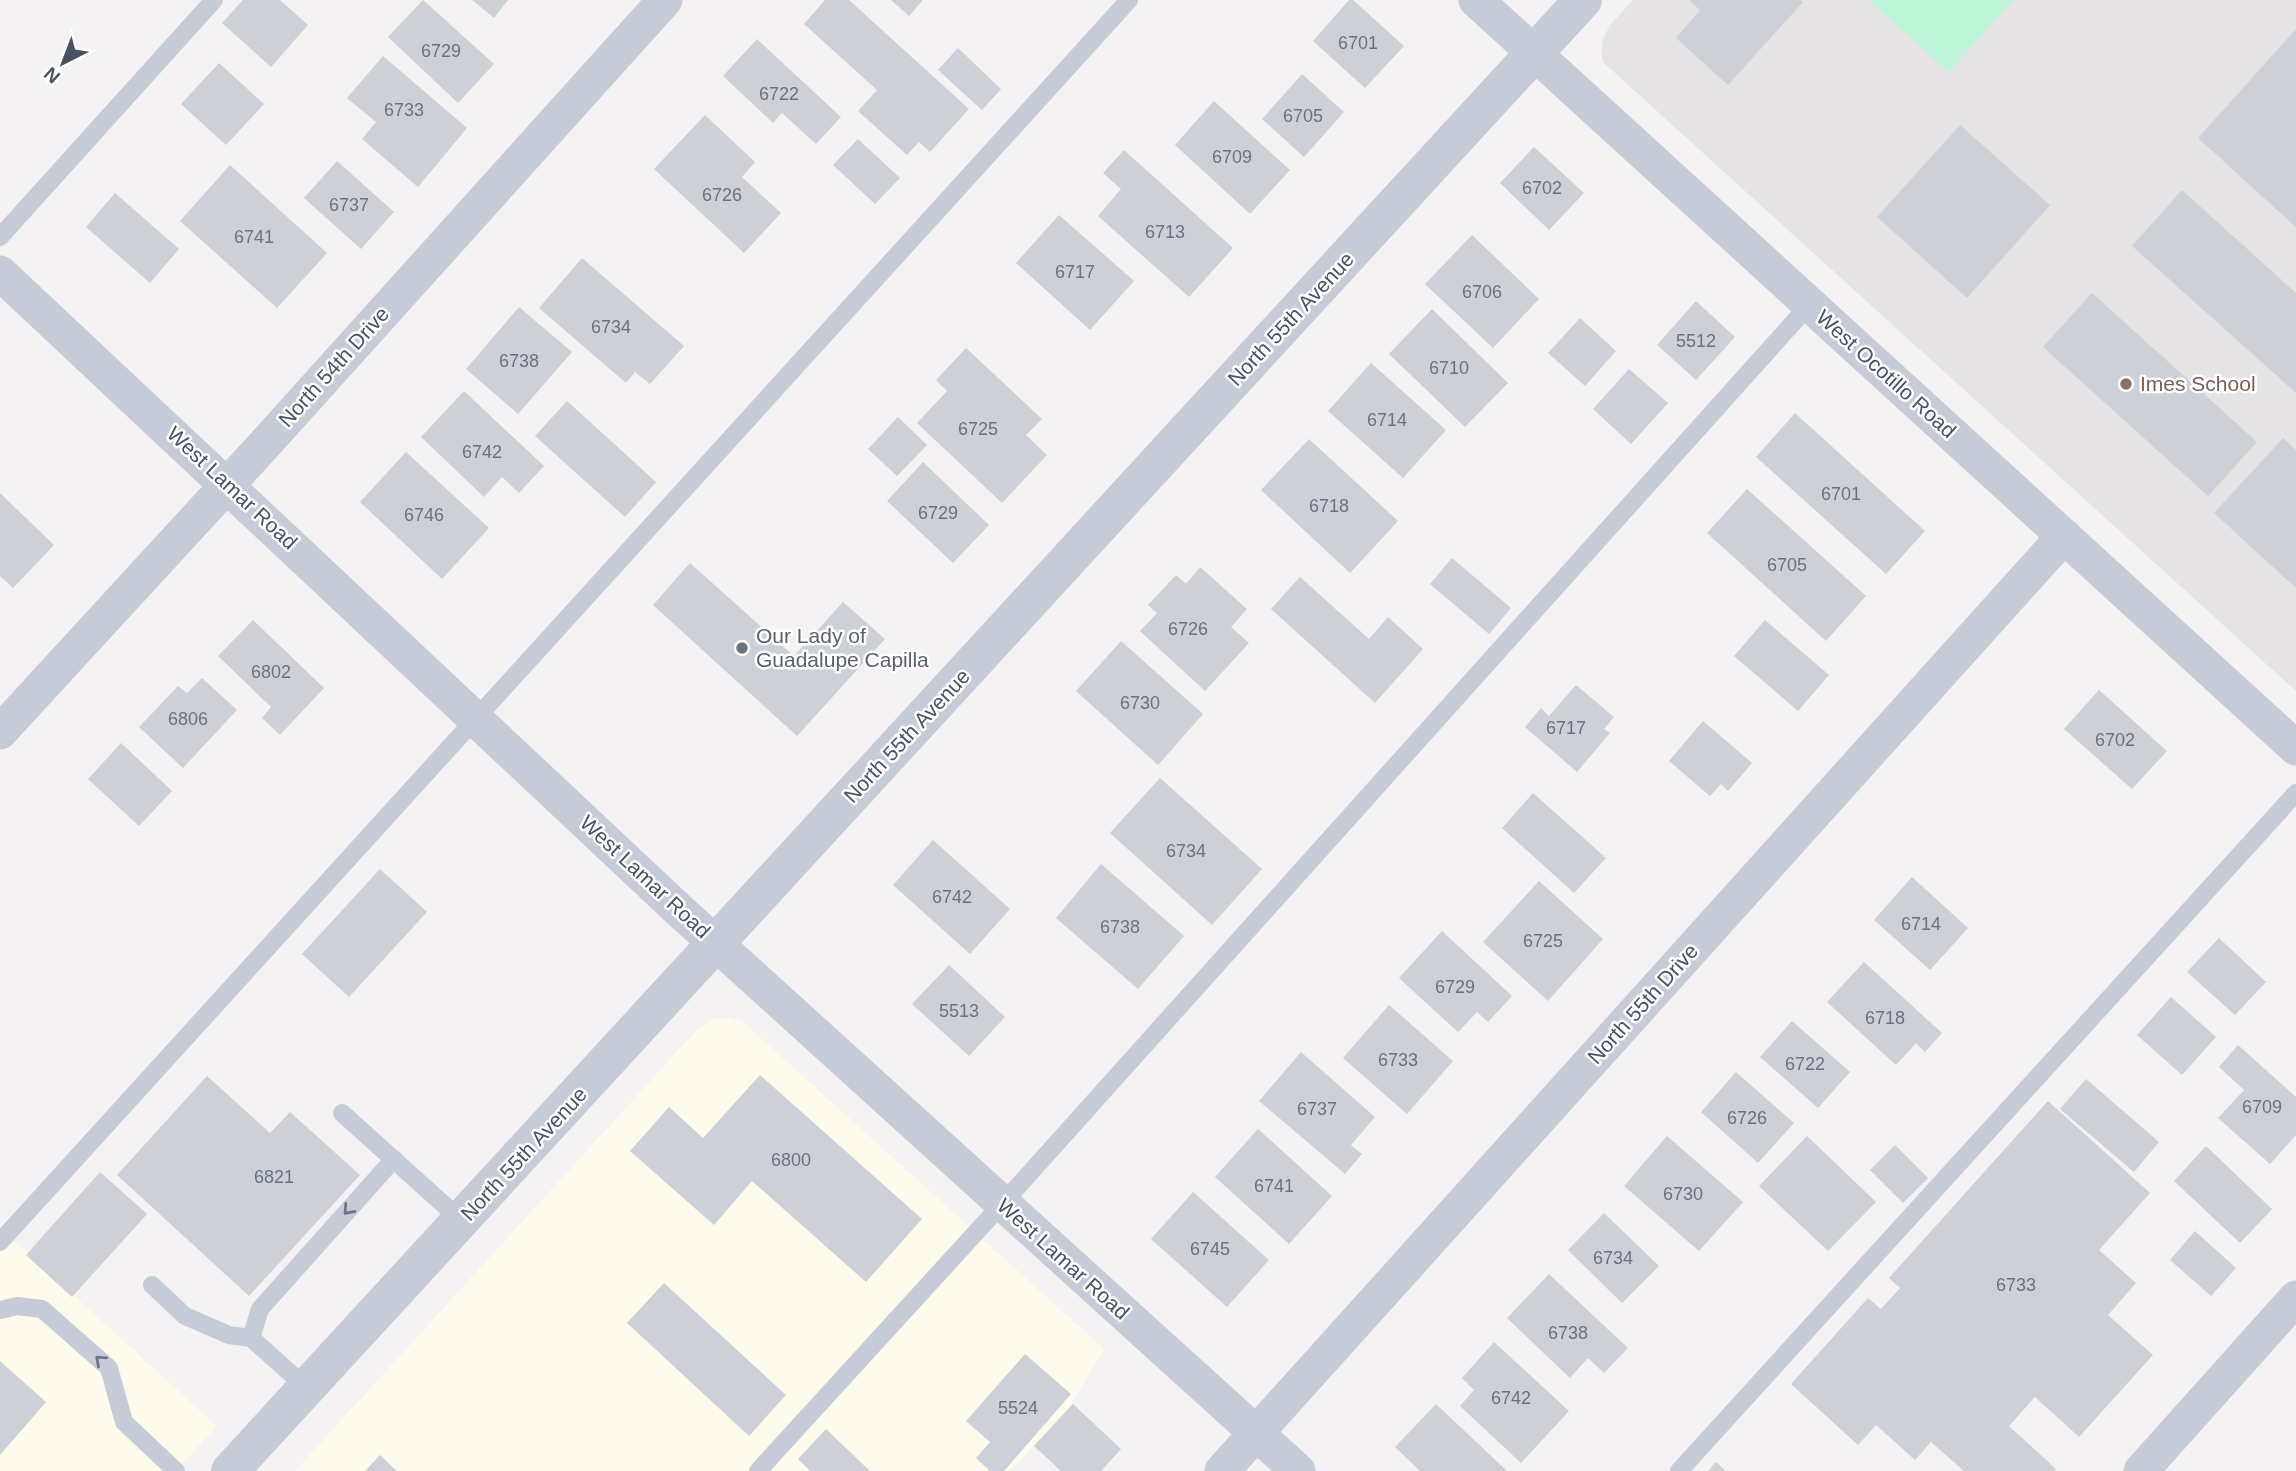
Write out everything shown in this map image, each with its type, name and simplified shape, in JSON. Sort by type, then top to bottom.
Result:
[{"type":"street","name":"North 54th Drive","points":[[0,732],[665,0]]},
{"type":"street","name":"West Ocotillo Road","points":[[1476,0],[2296,748]]},
{"type":"street","name":"North 55th Avenue","points":[[230,1471],[1583,0]]},
{"type":"street","name":"West Lamar Road","points":[[0,273],[716,943],[1298,1471]]},
{"type":"street","name":"North 55th Drive","points":[[1222,1471],[2064,536]]},
{"type":"street","points":[[2141,1471],[2296,1298]]},
{"type":"lane","points":[[0,237],[214,0]]},
{"type":"lane","points":[[0,1242],[1129,0]]},
{"type":"lane","points":[[758,1471],[1002,1204],[1810,304]]},
{"type":"lane","points":[[1679,1471],[2296,793]]},
{"type":"lane","points":[[342,1113],[462,1221]]},
{"type":"lane","points":[[251,1338],[260,1309],[394,1159]]},
{"type":"lane","points":[[152,1285],[185,1316],[229,1335],[251,1338],[307,1388]]},
{"type":"lane","points":[[0,1310],[17,1306],[42,1309],[109,1368],[124,1423],[176,1471]]},
{"type":"shaded area","name":"Imes School","points":[[1633,0],[2296,0],[2296,691],[1604,63],[1601,53],[1603,39],[1610,25]]},
{"type":"shaded area","points":[[730,1017],[743,1022],[1104,1349],[1072,1403],[1011,1471],[295,1471],[695,1032],[711,1020]]},
{"type":"shaded area","points":[[0,1228],[217,1426],[176,1471],[0,1471]]},
{"type":"green space","points":[[1869,0],[2014,0],[1948,72]]},
{"type":"building","points":[[243,0],[280,0],[308,25],[271,67],[222,23]]},
{"type":"building","points":[[423,0],[494,64],[458,103],[388,37]]},
{"type":"building","points":[[472,0],[508,0],[494,18]]},
{"type":"building","points":[[825,0],[849,0],[969,109],[930,152],[919,142],[907,155],[858,111],[877,90],[804,24]]},
{"type":"building","points":[[891,0],[923,0],[909,16]]},
{"type":"building","points":[[1349,0],[1353,0],[1404,46],[1365,88],[1313,41]]},
{"type":"building","points":[[1689,0],[1803,2],[1728,85],[1676,38],[1700,10]]},
{"type":"building","points":[[2296,29],[2296,227],[2198,138]]},
{"type":"building","points":[[757,39],[841,117],[816,144],[782,113],[773,123],[723,76]]},
{"type":"building","points":[[958,48],[1001,89],[982,110],[938,70]]},
{"type":"building","points":[[383,56],[467,128],[418,187],[362,139],[376,122],[347,98]]},
{"type":"building","points":[[219,63],[264,104],[226,145],[181,104]]},
{"type":"building","points":[[1302,74],[1344,112],[1304,157],[1262,119]]},
{"type":"building","points":[[1214,101],[1290,170],[1250,214],[1175,145]]},
{"type":"building","points":[[705,115],[755,162],[742,177],[781,213],[744,253],[654,169]]},
{"type":"building","points":[[1960,125],[2050,205],[1967,298],[1877,217]]},
{"type":"building","points":[[858,139],[900,178],[875,204],[833,165]]},
{"type":"building","points":[[1534,147],[1584,193],[1549,230],[1500,183]]},
{"type":"building","points":[[1124,150],[1233,248],[1189,297],[1098,216],[1121,189],[1103,173]]},
{"type":"building","points":[[337,161],[394,212],[361,249],[304,198]]},
{"type":"building","points":[[230,165],[327,253],[277,308],[180,221]]},
{"type":"building","points":[[2182,190],[2296,293],[2296,393],[2132,246]]},
{"type":"building","points":[[115,193],[179,249],[150,283],[86,227]]},
{"type":"building","points":[[1059,215],[1134,281],[1090,330],[1016,263]]},
{"type":"building","points":[[1472,235],[1539,299],[1493,348],[1425,284]]},
{"type":"building","points":[[582,258],[684,346],[650,384],[635,372],[626,383],[539,308]]},
{"type":"building","points":[[2092,293],[2257,442],[2208,496],[2043,347]]},
{"type":"building","points":[[1696,301],[1735,337],[1696,380],[1657,345]]},
{"type":"building","points":[[519,307],[572,352],[518,414],[466,369]]},
{"type":"building","points":[[1432,309],[1508,383],[1465,427],[1389,354]]},
{"type":"building","points":[[1580,318],[1616,351],[1585,386],[1548,353]]},
{"type":"building","points":[[966,348],[1042,419],[1026,435],[1047,455],[1002,503],[917,423],[947,391],[936,380]]},
{"type":"building","points":[[1371,363],[1446,430],[1403,478],[1328,411]]},
{"type":"building","points":[[1629,369],[1668,403],[1631,444],[1593,409]]},
{"type":"building","points":[[464,391],[544,466],[519,493],[502,477],[484,497],[421,437]]},
{"type":"building","points":[[567,401],[656,482],[625,517],[535,436]]},
{"type":"building","points":[[1795,413],[1925,531],[1886,574],[1756,457]]},
{"type":"building","points":[[898,417],[927,445],[897,476],[868,449]]},
{"type":"building","points":[[2283,438],[2296,450],[2296,588],[2214,513]]},
{"type":"building","points":[[1309,439],[1398,521],[1350,573],[1261,490]]},
{"type":"building","points":[[406,452],[489,528],[442,579],[360,502]]},
{"type":"building","points":[[923,462],[989,525],[953,563],[887,501]]},
{"type":"building","points":[[1747,489],[1866,596],[1826,641],[1707,533]]},
{"type":"building","points":[[0,493],[54,545],[13,588],[0,576]]},
{"type":"building","points":[[1452,558],[1511,608],[1489,634],[1430,584]]},
{"type":"building","name":"Our Lady of Guadalupe Capilla","points":[[690,563],[794,656],[843,602],[885,639],[797,736],[653,605]]},
{"type":"building","points":[[1200,567],[1247,609],[1231,627],[1249,643],[1205,691],[1140,631],[1157,613],[1148,605],[1176,575],[1186,584]]},
{"type":"building","points":[[1300,577],[1369,639],[1388,617],[1423,649],[1375,703],[1271,609]]},
{"type":"building","points":[[253,620],[324,688],[280,735],[262,718],[271,707],[218,656]]},
{"type":"building","points":[[1765,620],[1829,675],[1798,711],[1734,656]]},
{"type":"building","points":[[1121,641],[1203,714],[1158,765],[1076,691]]},
{"type":"building","points":[[202,678],[237,710],[183,768],[139,727],[178,686],[187,693]]},
{"type":"building","points":[[1576,685],[1614,717],[1604,729],[1610,733],[1577,772],[1525,727],[1541,708],[1549,716]]},
{"type":"building","points":[[2099,690],[2167,751],[2132,789],[2064,729]]},
{"type":"building","points":[[1703,721],[1752,763],[1728,791],[1721,784],[1710,796],[1669,761]]},
{"type":"building","points":[[121,743],[172,791],[139,826],[88,779]]},
{"type":"building","points":[[1160,778],[1262,869],[1212,925],[1110,833]]},
{"type":"building","points":[[1533,793],[1606,858],[1574,893],[1502,828]]},
{"type":"building","points":[[933,840],[1010,909],[970,954],[893,885]]},
{"type":"building","points":[[1101,864],[1184,936],[1138,989],[1056,918]]},
{"type":"building","points":[[380,869],[427,912],[349,997],[302,954]]},
{"type":"building","points":[[1912,877],[1968,928],[1930,970],[1874,920]]},
{"type":"building","points":[[1539,881],[1603,939],[1548,1001],[1483,942]]},
{"type":"building","points":[[1442,931],[1512,996],[1488,1022],[1477,1012],[1458,1032],[1399,978]]},
{"type":"building","points":[[2219,938],[2266,982],[2235,1015],[2187,972]]},
{"type":"building","points":[[1864,962],[1942,1033],[1925,1052],[1916,1043],[1896,1065],[1827,1002]]},
{"type":"building","points":[[949,965],[1005,1017],[969,1056],[912,1004]]},
{"type":"building","points":[[2171,997],[2216,1037],[2182,1075],[2137,1035]]},
{"type":"building","points":[[1389,1005],[1453,1061],[1407,1114],[1343,1058]]},
{"type":"building","points":[[1792,1021],[1850,1072],[1818,1108],[1760,1057]]},
{"type":"building","points":[[2238,1045],[2296,1097],[2296,1135],[2270,1164],[2218,1118],[2244,1090],[2219,1067]]},
{"type":"building","points":[[1301,1052],[1375,1117],[1351,1145],[1362,1154],[1345,1174],[1259,1101]]},
{"type":"building","points":[[1736,1072],[1794,1123],[1758,1163],[1701,1112]]},
{"type":"building","points":[[760,1075],[922,1219],[866,1282],[752,1181],[714,1225],[630,1151],[669,1107],[703,1138]]},
{"type":"building","points":[[207,1076],[270,1133],[290,1112],[360,1175],[249,1296],[117,1175]]},
{"type":"building","points":[[2086,1079],[2159,1142],[2134,1172],[2060,1109]]},
{"type":"building","points":[[2048,1101],[2150,1193],[2099,1250],[2136,1283],[2108,1315],[2153,1355],[2079,1437],[2035,1397],[2009,1426],[2056,1469],[2054,1471],[1964,1471],[1931,1442],[1915,1460],[1876,1425],[1858,1445],[1791,1384],[1868,1298],[1881,1309],[1900,1288],[1889,1278]]},
{"type":"building","points":[[1258,1129],[1332,1196],[1289,1244],[1215,1177]]},
{"type":"building","points":[[1667,1136],[1743,1202],[1699,1251],[1624,1186]]},
{"type":"building","points":[[1807,1136],[1876,1202],[1828,1251],[1759,1186]]},
{"type":"building","points":[[1895,1145],[1928,1178],[1903,1203],[1870,1170]]},
{"type":"building","points":[[2206,1146],[2272,1209],[2240,1243],[2174,1181]]},
{"type":"building","points":[[100,1172],[147,1214],[72,1297],[26,1255]]},
{"type":"building","points":[[1193,1192],[1269,1260],[1227,1307],[1151,1239]]},
{"type":"building","points":[[1604,1213],[1659,1266],[1622,1303],[1568,1250]]},
{"type":"building","points":[[2195,1231],[2236,1268],[2211,1296],[2170,1260]]},
{"type":"building","points":[[1549,1274],[1628,1348],[1604,1373],[1588,1358],[1570,1378],[1507,1318]]},
{"type":"building","points":[[664,1283],[786,1395],[749,1436],[627,1323]]},
{"type":"building","points":[[1494,1342],[1569,1411],[1521,1463],[1460,1406],[1474,1390],[1462,1378]]},
{"type":"building","points":[[1025,1354],[1071,1394],[1004,1471],[990,1471],[976,1458],[990,1442],[966,1421]]},
{"type":"building","points":[[0,1361],[46,1402],[0,1455]]},
{"type":"building","points":[[1073,1404],[1121,1449],[1101,1471],[1061,1471],[1034,1446]]},
{"type":"building","points":[[1436,1404],[1507,1471],[1420,1471],[1395,1447]]},
{"type":"building","points":[[826,1429],[870,1471],[810,1471],[798,1459]]},
{"type":"building","points":[[380,1455],[397,1471],[365,1471]]},
{"type":"building","points":[[1716,1462],[1726,1471],[1708,1471]]},
{"type":"place","name":"Imes School","points":[[2126,384]]},
{"type":"place","name":"Our Lady of Guadalupe Capilla","points":[[742,648]]}]
